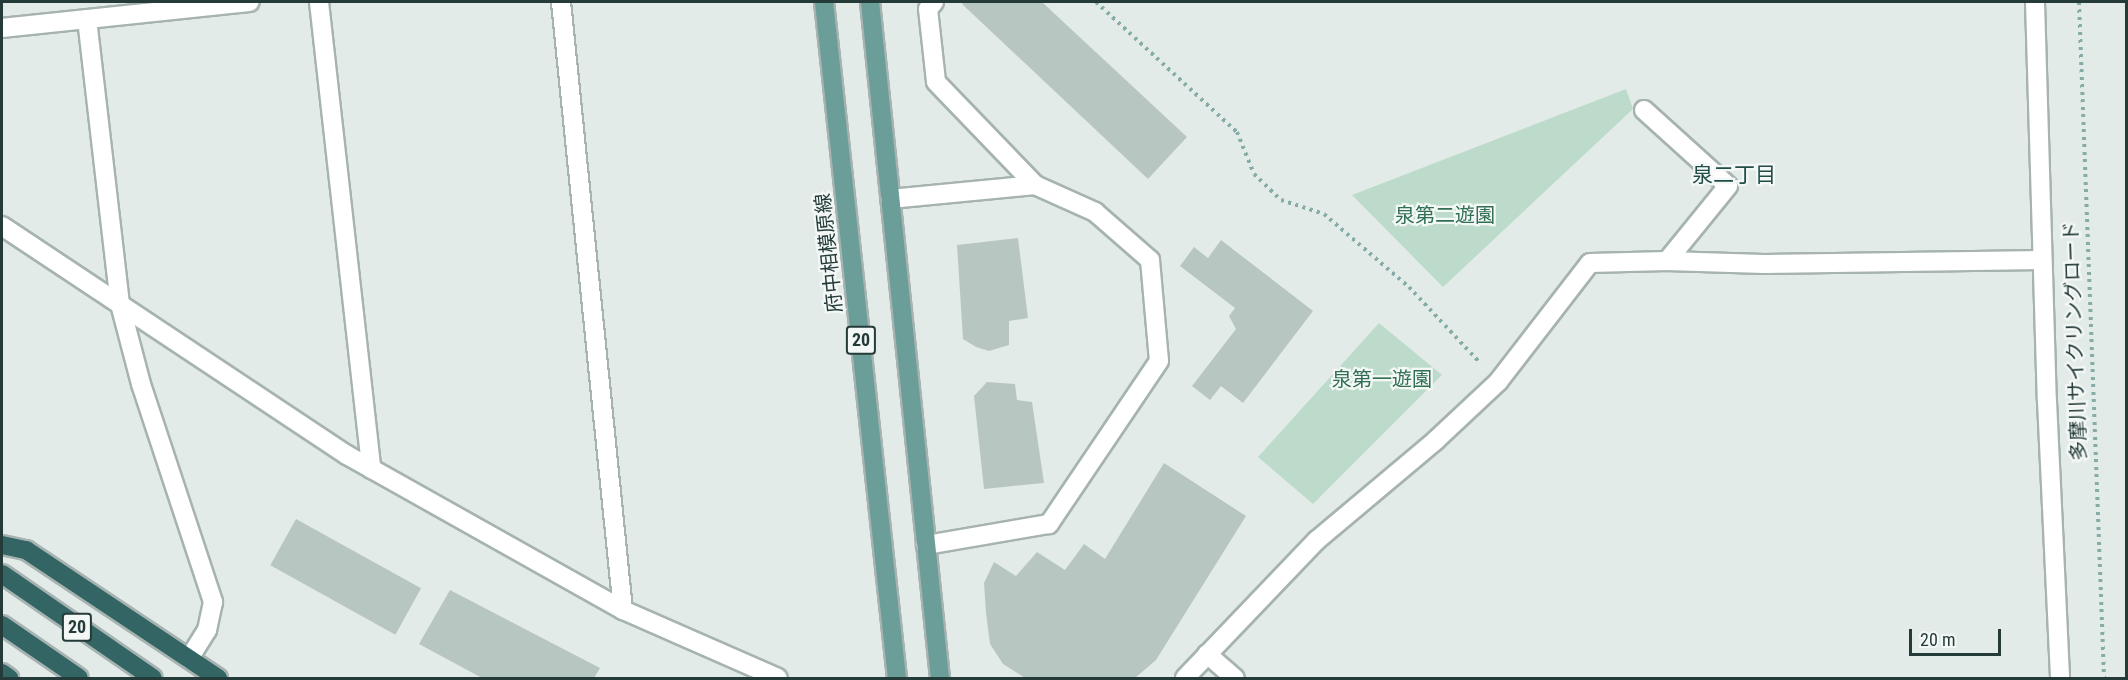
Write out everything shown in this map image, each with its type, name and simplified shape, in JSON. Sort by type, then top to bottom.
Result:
[{"type":"highway","points":[[2,545],[26,550],[218,678]]},
{"type":"highway","name":"20","points":[[2,574],[153,678]]},
{"type":"highway","name":"20","points":[[2,624],[79,678]]},
{"type":"highway","points":[[2,673],[9,678]]},
{"type":"main road","name":"府中相模原線","points":[[824,2],[897,678]]},
{"type":"main road","name":"20","points":[[870,2],[940,678]]},
{"type":"street","points":[[2,28],[250,2]]},
{"type":"street","points":[[319,2],[371,469]]},
{"type":"street","points":[[561,2],[623,610]]},
{"type":"street","points":[[926,545],[1050,524],[1159,361],[1150,260],[1095,212],[1035,185],[936,82],[928,9],[934,2]]},
{"type":"street","points":[[2036,2],[2042,260],[2060,678]]},
{"type":"street","points":[[87,19],[120,304],[141,384],[213,602],[207,630],[189,659]]},
{"type":"street","points":[[1644,110],[1728,186],[1667,261]]},
{"type":"street","points":[[890,199],[1035,185]]},
{"type":"street","points":[[2,226],[371,469],[623,610],[778,678]]},
{"type":"street","points":[[1185,678],[1317,540],[1436,440],[1498,382],[1590,263],[1667,261],[1764,264],[2042,260]]},
{"type":"street","points":[[1207,654],[1235,678]]},
{"type":"path","points":[[1096,2],[1237,132],[1254,174],[1281,200],[1324,214],[1409,287],[1498,382]]},
{"type":"path","name":"多摩川サイクリングロード","points":[[2079,2],[2104,678]]},
{"type":"green space","name":"泉第二遊園","points":[[1626,89],[1633,109],[1443,287],[1352,195]]},
{"type":"green space","name":"泉第一遊園","points":[[1379,323],[1442,375],[1313,504],[1258,457]]},
{"type":"building","points":[[964,2],[1042,2],[1187,137],[1148,179],[962,4]]},
{"type":"building","points":[[1018,238],[1028,318],[1009,321],[1009,345],[989,351],[976,347],[963,339],[957,245]]},
{"type":"building","points":[[1221,240],[1313,311],[1243,403],[1221,386],[1210,400],[1192,386],[1236,329],[1229,316],[1235,308],[1180,266],[1194,247],[1208,258]]},
{"type":"building","points":[[987,382],[1015,384],[1017,400],[1032,402],[1044,483],[984,489],[974,396]]},
{"type":"building","points":[[1164,463],[1246,516],[1156,660],[1135,678],[1025,678],[1003,664],[990,644],[986,613],[984,583],[994,562],[1016,576],[1037,552],[1065,570],[1084,544],[1105,559]]},
{"type":"building","points":[[296,519],[421,588],[395,635],[270,565]]},
{"type":"building","points":[[450,590],[600,668],[594,678],[482,678],[419,644]]},
{"type":"district","name":"泉二丁目","points":[[1734,175]]}]
